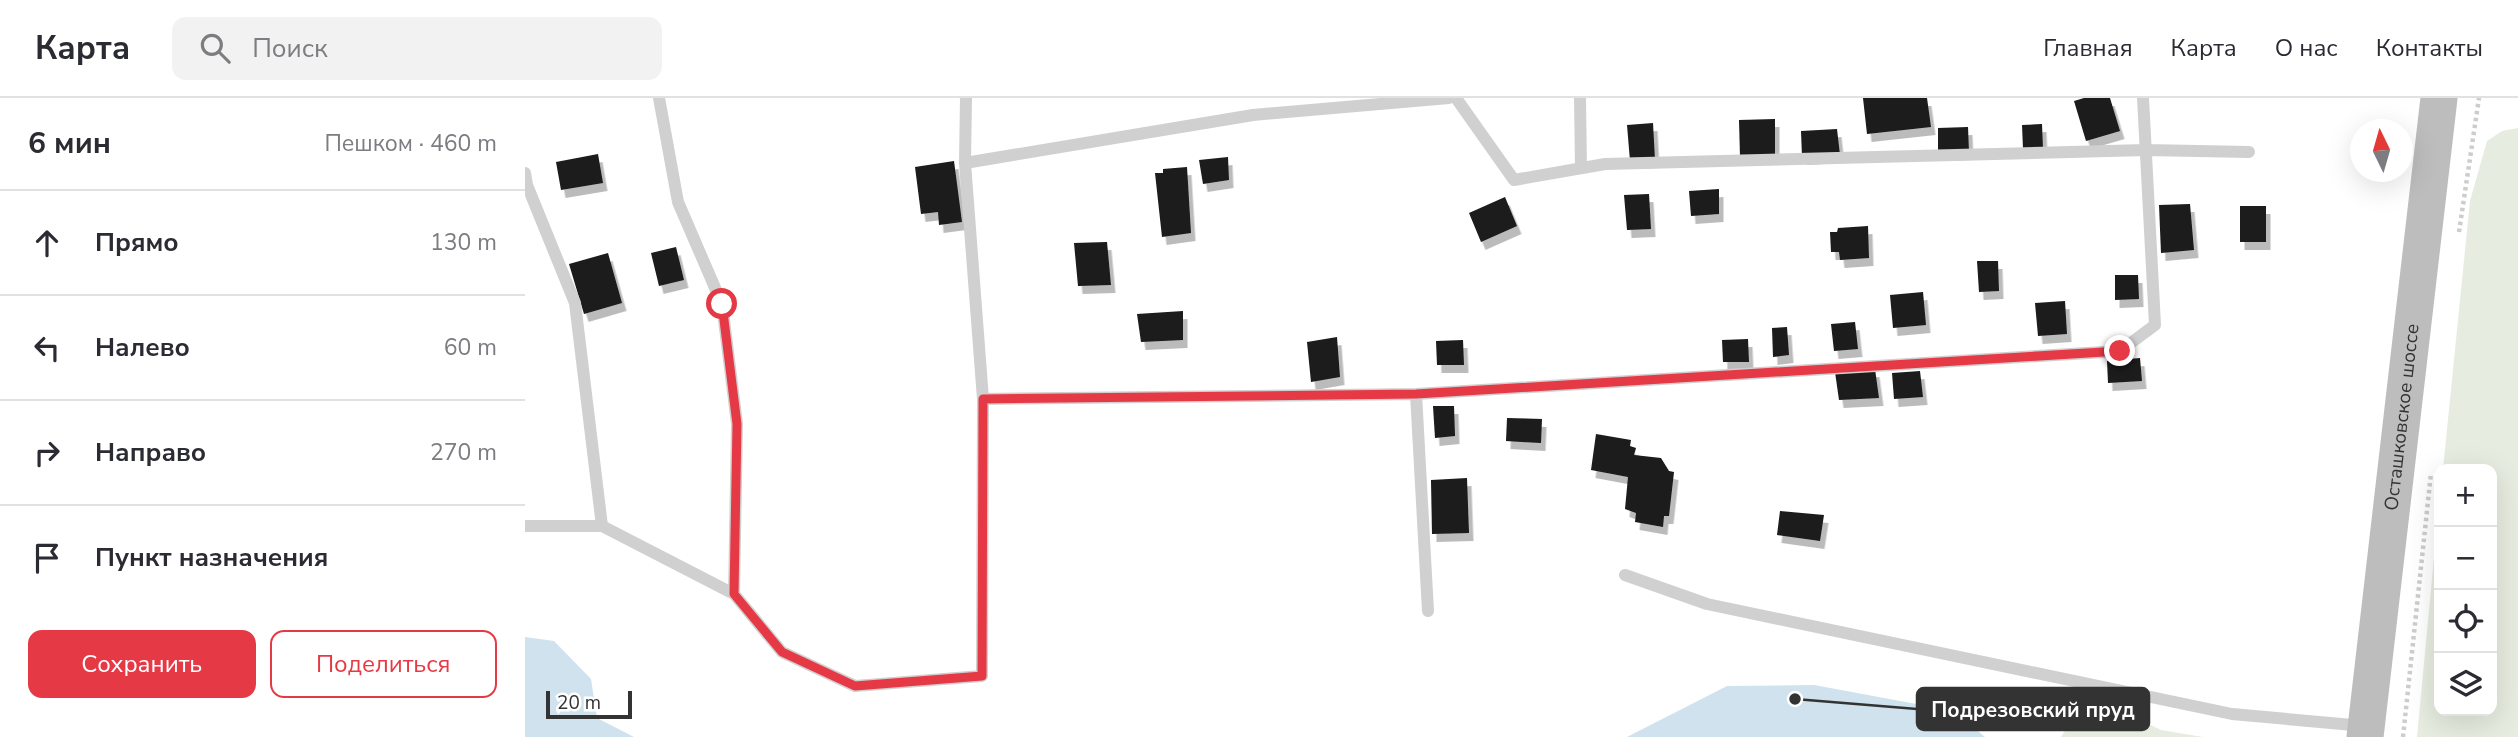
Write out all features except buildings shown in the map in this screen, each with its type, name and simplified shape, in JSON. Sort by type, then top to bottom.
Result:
[{"type":"main road","name":"Осташковское шоссе","points":[[2365,732],[2439,98]]},
{"type":"lane","points":[[659,98],[678,202],[722,304],[737,424],[734,594]]},
{"type":"lane","points":[[525,526],[602,526],[734,594],[782,652],[855,686],[982,676],[983,399],[965,163],[966,98]]},
{"type":"lane","points":[[965,163],[1253,115],[1450,98]]},
{"type":"lane","points":[[1456,98],[1514,180],[1605,164],[2146,150],[2249,152]]},
{"type":"lane","points":[[1580,98],[1581,168]]},
{"type":"lane","points":[[983,399],[1416,394],[2120,351],[2155,325],[2143,98]]},
{"type":"lane","points":[[525,173],[527,185],[575,303],[602,526]]},
{"type":"lane","points":[[1416,394],[1428,611]]},
{"type":"lane","points":[[1625,575],[1707,604],[2232,714],[2365,732]]},
{"type":"path","points":[[2459,235],[2479,98]]},
{"type":"path","points":[[2403,737],[2432,463]]},
{"type":"shaded area","points":[[2518,128],[2518,737],[2417,737],[2434,558],[2434,716],[2497,716],[2497,464],[2444,464],[2470,201],[2487,141],[2502,131]]},
{"type":"shaded area","points":[[2083,703],[2124,712],[2161,730],[2203,737],[2061,737]]},
{"type":"water","points":[[525,637],[554,641],[591,679],[597,718],[634,737],[525,737]]},
{"type":"water","points":[[1814,685],[1954,711],[1985,737],[1627,737],[1727,686]]},
{"type":"place","name":"Подрезовский пруд","points":[[1795,699]]},
{"type":"route","points":[[722,304],[737,424],[734,594],[782,652],[855,686],[982,676],[983,399],[1416,394],[2120,351]]}]
